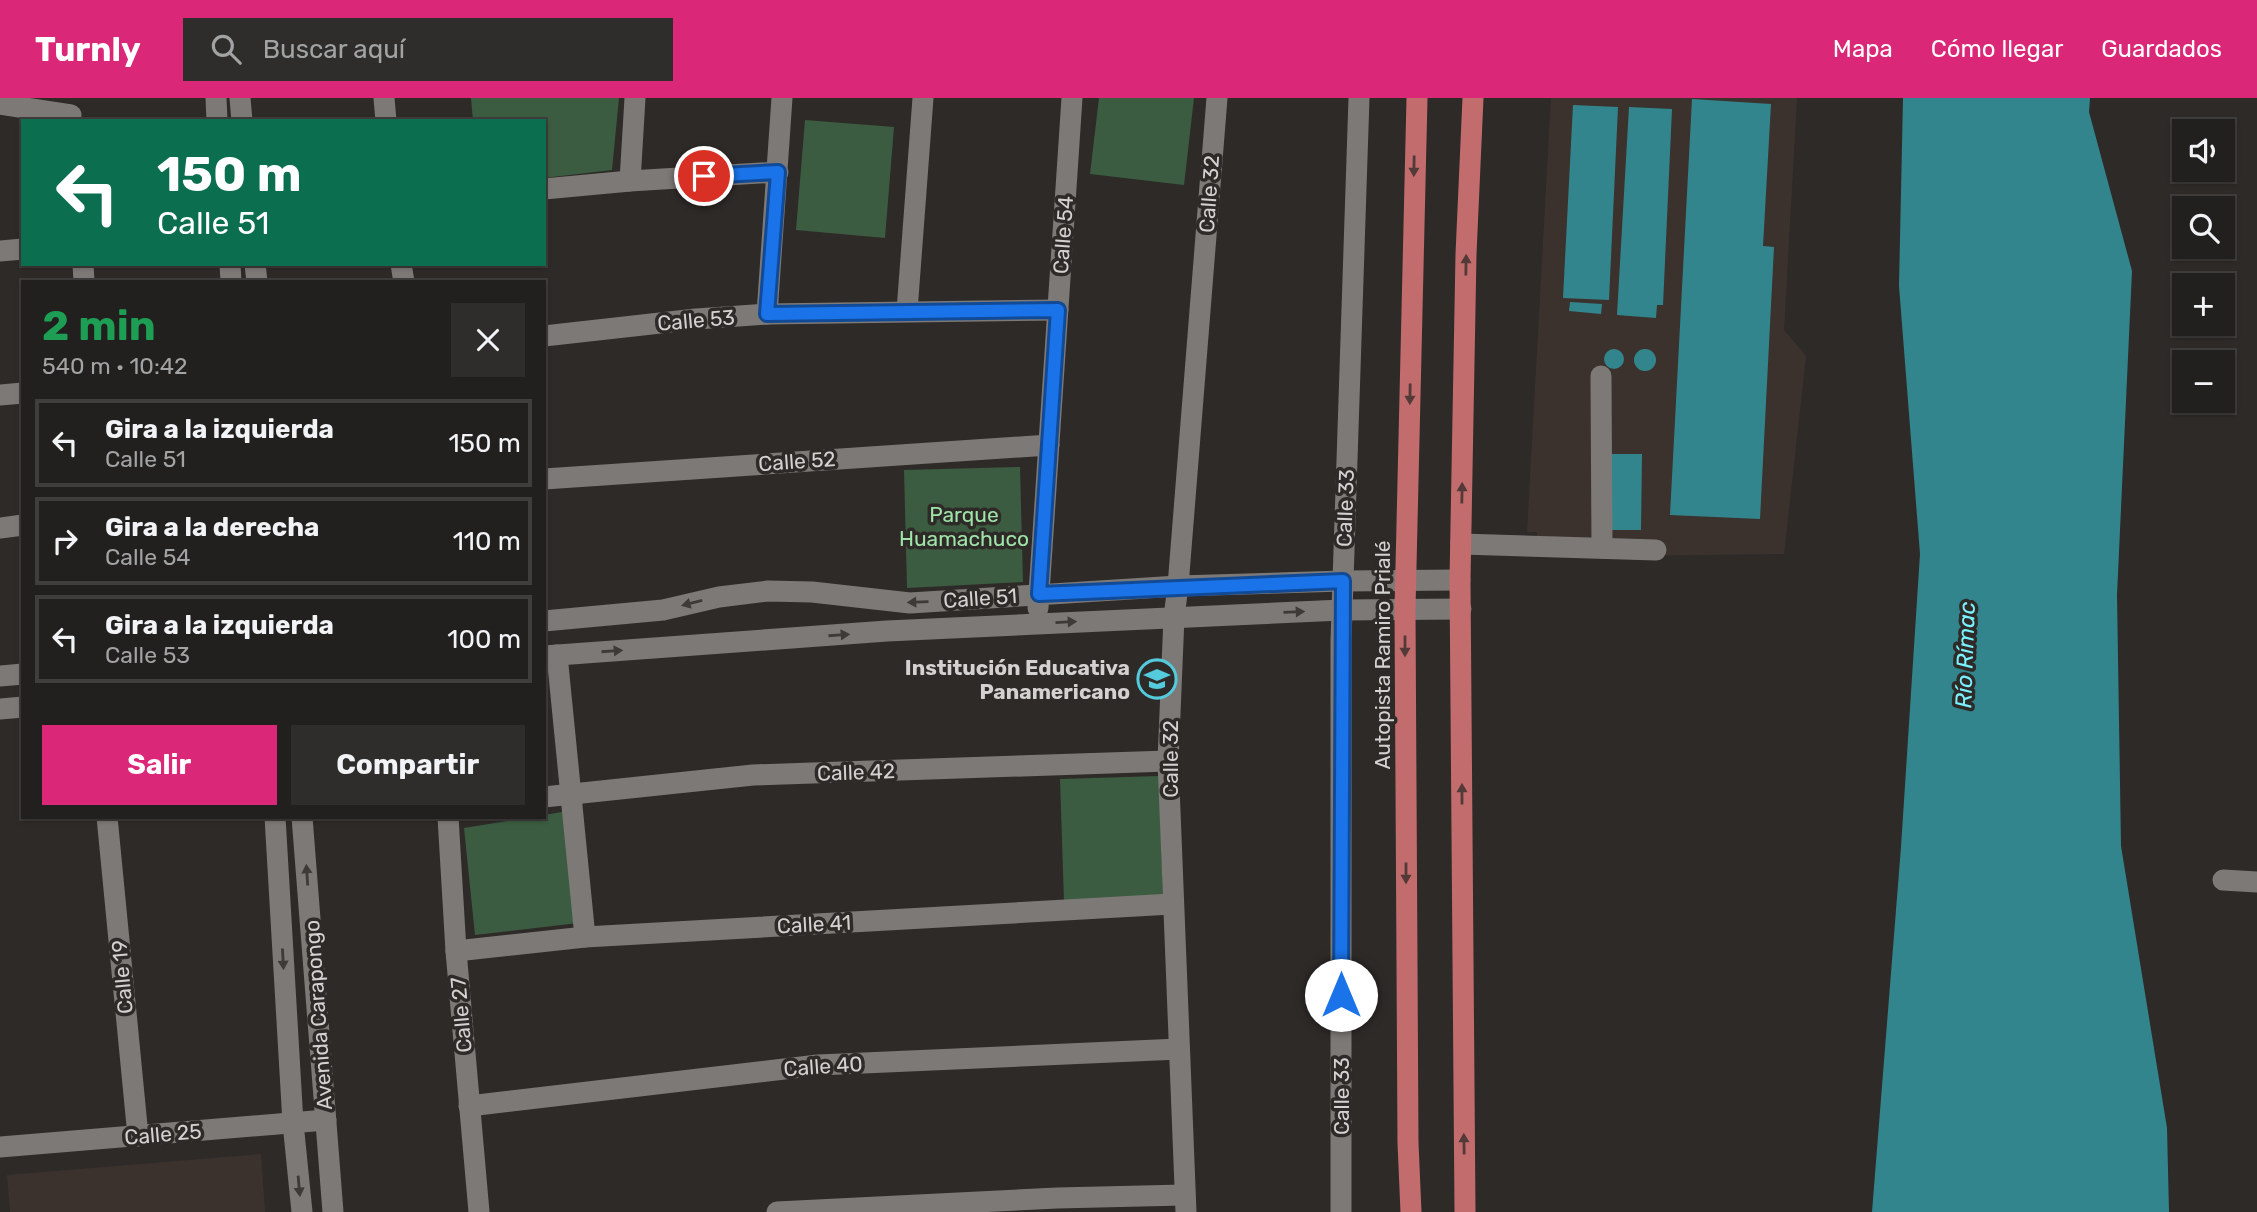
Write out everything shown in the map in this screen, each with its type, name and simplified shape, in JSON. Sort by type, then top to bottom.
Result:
[{"type":"highway","name":"Autopista Ramiro Prialé","points":[[1411,1212],[1408,1143],[1405,609],[1417,98]]},
{"type":"highway","points":[[1465,1212],[1460,580],[1466,254],[1473,98]]},
{"type":"street","points":[[215,98],[217,119]]},
{"type":"street","points":[[240,98],[243,119]]},
{"type":"street","points":[[384,98],[386,119]]},
{"type":"street","points":[[630,181],[635,98]]},
{"type":"street","points":[[767,314],[782,98]]},
{"type":"street","points":[[907,311],[923,98]]},
{"type":"street","name":"Calle 54","points":[[1037,624],[1072,98]]},
{"type":"street","name":"Calle 32","points":[[1185,1203],[1168,761],[1174,617],[1217,98]]},
{"type":"street","name":"Calle 33","points":[[1341,1212],[1342,610],[1359,98]]},
{"type":"street","points":[[0,104],[71,111]]},
{"type":"street","points":[[546,190],[630,181],[778,172]]},
{"type":"street","points":[[0,251],[21,249]]},
{"type":"street","name":"Calle 53","points":[[546,336],[767,314],[1058,310]]},
{"type":"street","points":[[1601,376],[1602,548]]},
{"type":"street","points":[[0,395],[21,393]]},
{"type":"street","name":"Calle 52","points":[[546,479],[1049,445]]},
{"type":"street","points":[[0,528],[21,526]]},
{"type":"street","points":[[1461,544],[1656,550]]},
{"type":"street","name":"Calle 51","points":[[546,621],[663,610],[719,597],[768,591],[813,592],[910,603],[1178,586],[1460,580]]},
{"type":"street","name":"Calle 51","points":[[551,655],[887,631],[1342,610],[1461,609]]},
{"type":"street","points":[[551,655],[571,796],[585,937]]},
{"type":"street","points":[[0,676],[21,674]]},
{"type":"street","points":[[0,709],[21,707]]},
{"type":"street","name":"Calle 42","points":[[546,797],[753,775],[1168,761]]},
{"type":"street","name":"Calle 19","points":[[107,819],[138,1136]]},
{"type":"street","name":"Avenida Carapongo","points":[[275,819],[293,1123],[302,1212]]},
{"type":"street","name":"Avenida Carapongo","points":[[309,819],[333,1212]]},
{"type":"street","name":"Calle 27","points":[[448,819],[456,951],[479,1212]]},
{"type":"street","points":[[2223,880],[2257,882]]},
{"type":"street","name":"Calle 41","points":[[456,951],[585,937],[1172,904]]},
{"type":"street","name":"Calle 40","points":[[469,1106],[818,1065],[1179,1049]]},
{"type":"street","name":"Calle 25","points":[[0,1147],[326,1120]]},
{"type":"street","points":[[777,1212],[1185,1203]]},
{"type":"shaded area","points":[[1551,98],[1797,98],[1784,330],[1806,356],[1784,554],[1537,557],[1537,532],[1527,532]]},
{"type":"shaded area","points":[[261,1154],[265,1212],[10,1212],[7,1175]]},
{"type":"green space","points":[[471,98],[619,98],[612,170],[546,178],[546,119],[473,119]]},
{"type":"green space","points":[[1099,98],[1194,98],[1184,185],[1090,174]]},
{"type":"green space","points":[[805,120],[894,127],[885,238],[796,230]]},
{"type":"green space","name":"Parque Huamachuco","points":[[1020,467],[1023,582],[907,588],[904,470]]},
{"type":"green space","points":[[1159,776],[1163,898],[1064,901],[1060,779]]},
{"type":"green space","points":[[568,811],[578,923],[475,935],[464,828],[519,819],[546,819],[546,815]]},
{"type":"water","name":"Río Rímac","points":[[1903,98],[2090,98],[2089,112],[2132,271],[2117,595],[2121,846],[2167,1128],[2169,1212],[1872,1212],[1901,847],[1920,554],[1899,286]]},
{"type":"water","points":[[1692,99],[1771,104],[1763,246],[1774,247],[1760,519],[1670,515]]},
{"type":"water","points":[[1573,105],[1618,107],[1609,300],[1563,298]]},
{"type":"water","points":[[1629,107],[1672,109],[1663,305],[1657,305],[1656,318],[1617,315]]},
{"type":"water","points":[[1570,302],[1602,304],[1601,314],[1569,311]]},
{"type":"water","points":[[1614,349],[1621,352],[1624,359],[1621,366],[1614,369],[1607,366],[1604,359],[1607,352]]},
{"type":"water","points":[[1645,349],[1653,352],[1656,360],[1653,368],[1645,371],[1637,368],[1634,360],[1637,352]]},
{"type":"water","points":[[1611,454],[1642,454],[1641,530],[1610,530]]},
{"type":"place","name":"Institución Educativa Panamericano","points":[[1157,679]]},
{"type":"route","points":[[704,176],[778,172],[767,314],[1058,310],[1039,594],[1343,581],[1341,995]]}]
